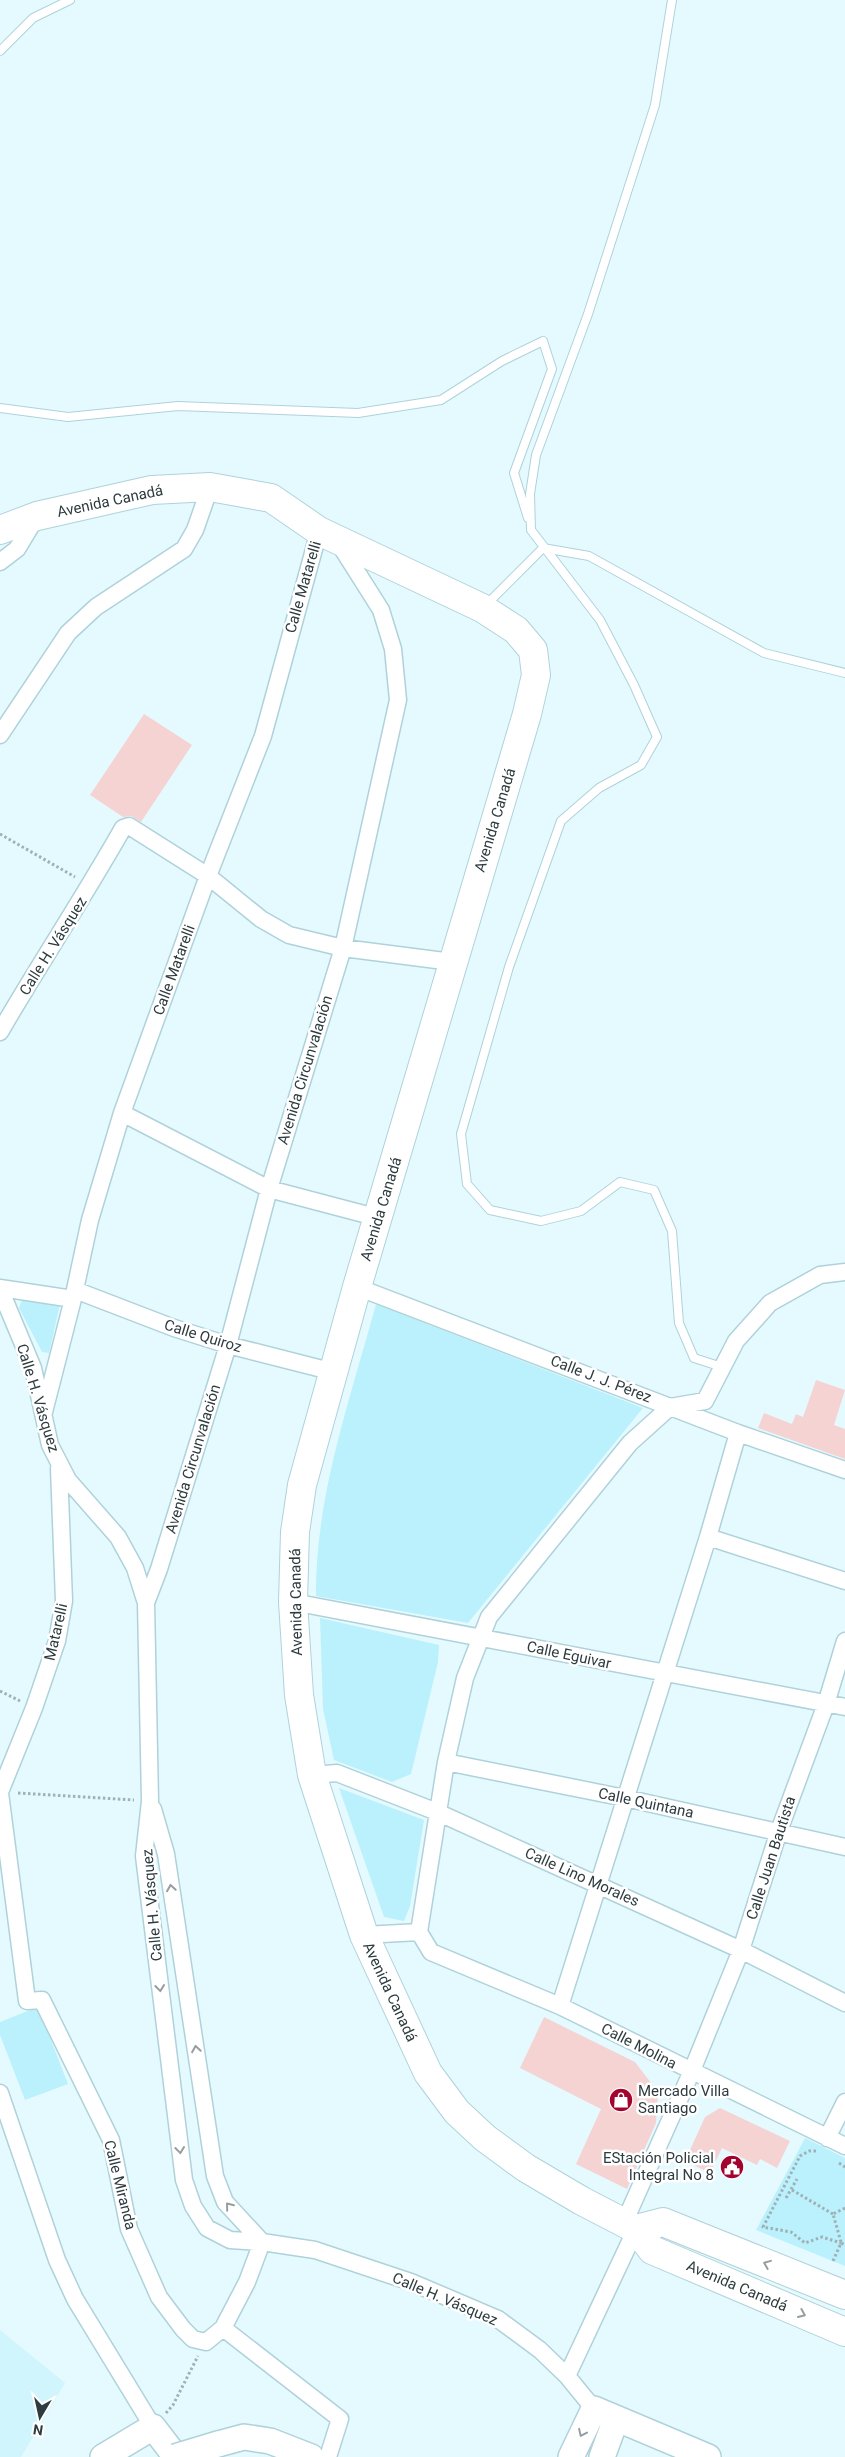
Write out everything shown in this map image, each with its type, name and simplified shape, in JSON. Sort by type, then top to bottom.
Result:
[{"type":"highway","name":"Avenida Canadá","points":[[0,530],[37,516],[152,490],[210,487],[271,498],[328,536],[482,608],[516,630],[533,650],[536,675],[526,714],[452,962],[379,1218],[357,1287],[302,1485],[295,1532],[293,1602],[299,1695],[312,1775],[364,1935],[428,2073],[456,2112],[485,2138],[526,2168],[582,2201],[630,2226],[652,2250],[845,2332]]},
{"type":"highway","name":"Avenida Canadá","points":[[630,2226],[663,2222],[845,2295]]},
{"type":"main road","points":[[571,2457],[594,2409]]},
{"type":"main road","name":"Calle H. Vásquez","points":[[594,2409],[702,2456]]},
{"type":"main road","points":[[602,2457],[616,2419]]},
{"type":"main road","points":[[103,2457],[153,2427],[175,2457],[244,2437],[270,2441],[311,2457]]},
{"type":"street","points":[[0,735],[68,633],[96,607],[184,549],[195,530],[210,487]]},
{"type":"street","points":[[0,562],[17,549],[37,516]]},
{"type":"street","name":"Calle Matarelli","points":[[43,1414],[74,1295],[90,1220],[122,1113],[208,876],[263,736],[328,536]]},
{"type":"street","name":"Avenida Circunvalación","points":[[146,1603],[159,1569],[228,1345],[269,1189],[343,948],[398,700],[393,649],[382,610],[328,536]]},
{"type":"street","name":"Calle H. Vásquez","points":[[0,1032],[38,967],[90,886],[123,828],[130,826],[208,876],[261,919],[289,935],[343,948],[452,962]]},
{"type":"street","points":[[122,1113],[269,1189],[379,1218]]},
{"type":"street","points":[[364,1935],[419,1932],[446,1762],[465,1678],[488,1617],[630,1443],[670,1407],[704,1401],[736,1341],[770,1303],[820,1275],[845,1272]]},
{"type":"street","name":"Calle J. J. Pérez","points":[[357,1287],[738,1433],[845,1470]]},
{"type":"street","name":"Calle H. Vásquez","points":[[0,1288],[32,1368],[50,1445],[68,1480],[118,1537],[135,1568],[146,1603]]},
{"type":"street","name":"Calle Quiroz","points":[[0,1288],[74,1295],[228,1345],[334,1372]]},
{"type":"street","points":[[560,2006],[597,1883],[708,1537],[738,1433]]},
{"type":"street","name":"Matarelli","points":[[3,1793],[57,1641],[60,1625],[64,1600],[59,1463]]},
{"type":"street","points":[[708,1537],[845,1581]]},
{"type":"street","name":"Calle Eguivar","points":[[293,1602],[481,1636],[664,1674],[845,1707]]},
{"type":"street","points":[[146,1603],[150,1801]]},
{"type":"street","name":"Calle Juan Bautista","points":[[567,2376],[630,2226],[741,1950],[779,1831],[826,1704],[845,1641]]},
{"type":"street","name":"Calle Quintana","points":[[446,1762],[625,1798],[845,1847]]},
{"type":"street","name":"Calle Lino Morales","points":[[312,1775],[338,1773],[437,1812],[741,1950],[845,2003]]},
{"type":"street","name":"Calle Miranda","points":[[3,1793],[28,2001],[42,2000],[111,2140],[130,2229],[160,2297],[174,2319],[193,2339],[206,2342]]},
{"type":"street","name":"Calle H. Vásquez","points":[[150,1801],[166,1854],[215,2176],[225,2202],[262,2242]]},
{"type":"street","name":"Calle H. Vásquez","points":[[150,1801],[144,1856],[184,2180],[193,2206],[206,2228],[230,2240],[262,2242],[316,2250],[411,2282],[498,2319],[540,2350],[567,2376],[594,2409]]},
{"type":"street","name":"Calle Molina","points":[[419,1932],[431,1952],[560,2006],[691,2073],[826,2146],[845,2146]]},
{"type":"street","points":[[0,2092],[4,2115],[57,2260],[71,2291],[153,2427]]},
{"type":"street","points":[[826,2146],[845,2102]]},
{"type":"street","points":[[206,2342],[223,2328],[247,2282],[262,2242]]},
{"type":"street","points":[[223,2328],[340,2419],[328,2457]]},
{"type":"lane","points":[[0,51],[33,18],[70,0]]},
{"type":"lane","points":[[531,530],[530,494],[536,455],[588,314],[655,105],[672,0]]},
{"type":"lane","points":[[0,408],[68,416],[178,406],[358,413],[441,400],[502,361],[543,341],[552,369],[514,473],[531,530],[600,620],[634,685],[657,737],[641,765],[599,788],[560,821],[509,966],[461,1134],[467,1184],[490,1210],[541,1221],[582,1211],[620,1182],[654,1190],[672,1232],[679,1323],[694,1358],[722,1367]]},
{"type":"lane","points":[[482,608],[543,548]]},
{"type":"lane","points":[[543,548],[589,556],[764,653],[845,673]]},
{"type":"path","points":[[0,834],[90,886]]},
{"type":"path","points":[[3,1793],[116,1799]]},
{"type":"path","points":[[826,2146],[800,2156],[763,2227],[791,2232],[805,2243],[822,2237],[843,2244]]},
{"type":"path","points":[[834,2159],[845,2167]]},
{"type":"path","points":[[786,2198],[797,2179]]},
{"type":"path","points":[[792,2190],[833,2214],[843,2244]]},
{"type":"path","points":[[833,2214],[845,2208]]},
{"type":"path","points":[[833,2260],[845,2240]]},
{"type":"path","points":[[173,2405],[206,2342]]},
{"type":"shaded area","points":[[30,1299],[60,1304],[49,1353],[42,1352],[19,1308],[22,1300]]},
{"type":"shaded area","points":[[376,1304],[643,1408],[468,1623],[316,1596],[321,1522],[328,1485],[345,1412]]},
{"type":"shaded area","points":[[320,1618],[439,1645],[438,1662],[411,1774],[392,1782],[334,1760],[323,1709]]},
{"type":"shaded area","points":[[339,1788],[424,1820],[410,1906],[404,1921],[384,1917]]},
{"type":"shaded area","points":[[38,2007],[68,2084],[25,2100],[0,2035],[0,2022]]},
{"type":"shaded area","points":[[805,2138],[845,2158],[845,2266],[756,2230]]},
{"type":"shaded area","points":[[0,2330],[65,2383],[21,2457],[0,2457]]},
{"type":"building","points":[[144,714],[192,745],[141,822],[131,816],[123,817],[90,795]]},
{"type":"building","points":[[816,1380],[845,1390],[834,1425],[845,1429],[845,1459],[758,1428],[764,1413],[792,1424],[796,1414],[803,1417]]},
{"type":"building","name":"Mercado Villa Santiago","points":[[544,2017],[635,2062],[658,2092],[656,2123],[627,2189],[576,2164],[601,2109],[520,2068]]},
{"type":"building","points":[[720,2108],[790,2141],[777,2168],[760,2159],[757,2165],[722,2148],[710,2173],[685,2161],[705,2117]]},
{"type":"place","name":"Mercado Villa Santiago","points":[[621,2100]]},
{"type":"place","name":"EStación Policial Integral No 8","points":[[732,2167]]}]
